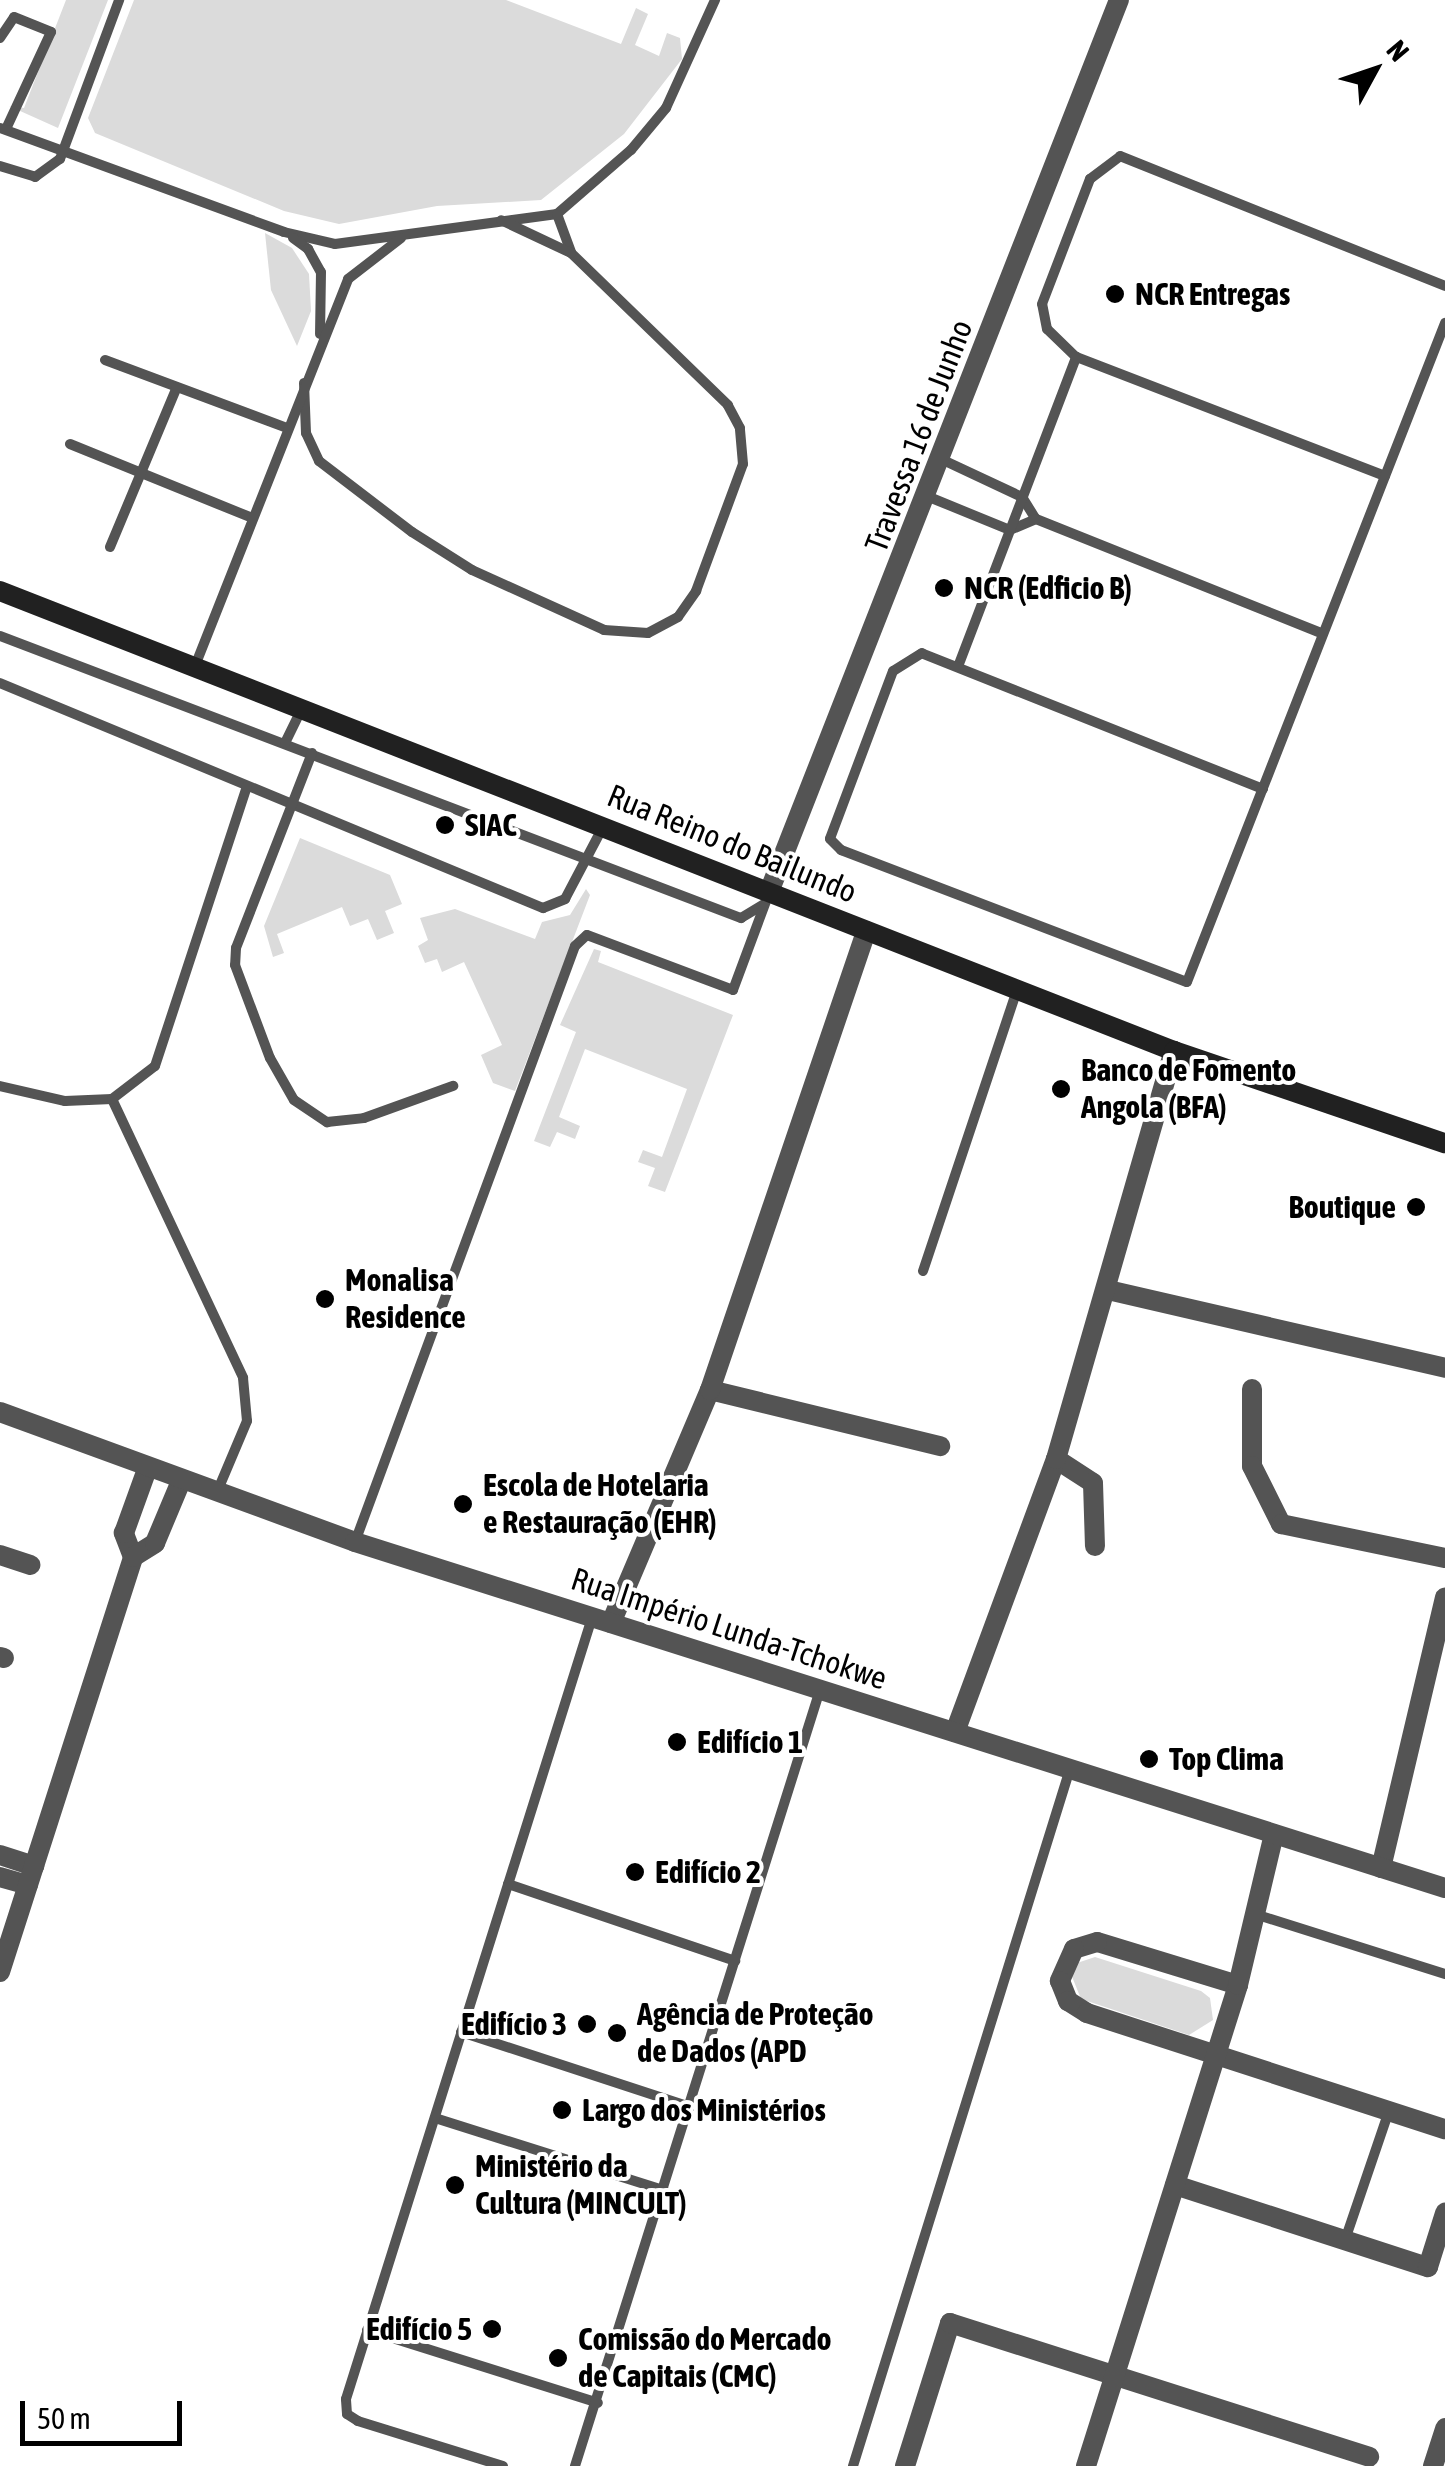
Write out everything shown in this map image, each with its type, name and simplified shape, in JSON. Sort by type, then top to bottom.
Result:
[{"type":"main road","name":"Rua Reino do Bailundo","points":[[0,591],[604,824],[774,898],[1308,1101],[1445,1144]]},
{"type":"main road","points":[[1308,1101],[1445,1152]]},
{"type":"street","name":"Travessa 16 de Junho","points":[[774,898],[1119,0]]},
{"type":"street","points":[[602,1620],[710,1390],[866,931]]},
{"type":"street","points":[[956,1732],[1056,1459],[1174,1051]]},
{"type":"street","points":[[1108,1290],[1445,1368]]},
{"type":"street","points":[[1252,1389],[1252,1466],[1281,1524],[1445,1558]]},
{"type":"street","points":[[710,1390],[940,1446]]},
{"type":"street","name":"Rua Império Lunda-Tchokwe","points":[[0,1412],[216,1495],[355,1542],[1445,1888]]},
{"type":"street","points":[[1056,1459],[1093,1483],[1095,1546]]},
{"type":"street","points":[[133,1557],[124,1533],[147,1468]]},
{"type":"street","points":[[0,1972],[133,1557],[155,1542],[181,1482]]},
{"type":"street","points":[[0,1555],[30,1565]]},
{"type":"street","points":[[1381,1868],[1445,1597]]},
{"type":"street","points":[[1086,2466],[1238,1985],[1258,1915],[1274,1834]]},
{"type":"street","points":[[0,1856],[31,1876]]},
{"type":"street","points":[[0,1877],[31,1876]]},
{"type":"street","points":[[1238,1985],[1097,1942],[1074,1950],[1061,1970],[1063,1991],[1076,2008],[1445,2129]]},
{"type":"street","points":[[1174,2184],[1428,2266],[1445,2213]]},
{"type":"street","points":[[904,2466],[950,2323],[1369,2458]]},
{"type":"street","points":[[1433,2466],[1445,2428]]},
{"type":"lane","points":[[0,166],[44,175],[63,152],[119,0]]},
{"type":"lane","points":[[542,236],[631,150],[666,108],[715,0]]},
{"type":"lane","points":[[0,38],[14,16],[51,32],[3,128],[284,232],[338,245],[354,253],[352,276],[320,341],[195,666]]},
{"type":"lane","points":[[1385,476],[1076,357],[1047,328],[1042,304],[1090,180],[1120,156],[1445,286]]},
{"type":"lane","points":[[542,212],[534,223],[542,236]]},
{"type":"lane","points":[[320,341],[321,254],[338,245],[542,212],[559,219],[572,253]]},
{"type":"lane","points":[[304,383],[306,433],[329,474],[472,570],[604,630],[648,632],[678,617],[696,590],[743,464],[740,428],[728,405],[572,253],[501,220]]},
{"type":"lane","points":[[284,232],[308,249],[334,282],[352,276],[411,234]]},
{"type":"lane","points":[[1262,789],[959,664],[922,653],[893,671],[830,832],[841,850],[1182,984],[1191,979],[1445,323]]},
{"type":"lane","points":[[959,664],[1076,357]]},
{"type":"lane","points":[[105,360],[287,428]]},
{"type":"lane","points":[[110,547],[177,387]]},
{"type":"lane","points":[[70,444],[252,518]]},
{"type":"lane","points":[[943,460],[1022,497],[1036,519],[1323,634]]},
{"type":"lane","points":[[929,497],[1010,530],[1036,519]]},
{"type":"lane","points":[[0,636],[286,743],[582,862],[741,918],[774,898]]},
{"type":"lane","points":[[0,683],[542,908],[565,899],[604,824]]},
{"type":"lane","points":[[286,743],[302,708]]},
{"type":"lane","points":[[312,754],[239,938],[235,965],[282,1083],[311,1114],[344,1124],[453,1086]]},
{"type":"lane","points":[[0,1086],[65,1102],[112,1099],[154,1066],[247,787]]},
{"type":"lane","points":[[355,1542],[578,940],[587,935],[733,990],[774,898]]},
{"type":"lane","points":[[924,1272],[1017,990]]},
{"type":"lane","points":[[112,1099],[243,1378],[248,1421],[216,1495]]},
{"type":"lane","points":[[502,2466],[347,2414],[367,2330],[508,1884],[602,1620]]},
{"type":"lane","points":[[575,2466],[820,1689]]},
{"type":"lane","points":[[853,2466],[1070,1769]]},
{"type":"lane","points":[[508,1884],[736,1961]]},
{"type":"lane","points":[[1258,1915],[1445,1974]]},
{"type":"lane","points":[[461,2032],[691,2107]]},
{"type":"lane","points":[[1345,2240],[1389,2111]]},
{"type":"lane","points":[[434,2118],[664,2190]]},
{"type":"lane","points":[[367,2330],[598,2403]]},
{"type":"shaded area","points":[[66,0],[108,0],[58,128],[9,106],[24,108]]},
{"type":"shaded area","points":[[134,0],[506,0],[621,44],[636,8],[648,14],[635,45],[659,56],[667,33],[680,38],[682,59],[624,134],[541,200],[437,206],[339,224],[284,211],[95,133],[88,118]]},
{"type":"shaded area","points":[[265,233],[292,248],[309,274],[311,311],[297,346],[271,290]]},
{"type":"shaded area","points":[[300,838],[390,875],[402,904],[385,911],[394,933],[377,940],[368,919],[350,926],[342,907],[277,934],[284,953],[273,957],[264,926]]},
{"type":"shaded area","points":[[586,889],[590,895],[515,1091],[493,1083],[481,1055],[502,1045],[464,962],[442,972],[437,959],[425,963],[418,946],[428,940],[420,918],[455,909],[535,939],[542,922],[570,915]]},
{"type":"shaded area","points":[[594,949],[601,951],[598,962],[733,1015],[665,1192],[648,1186],[655,1168],[638,1162],[643,1150],[662,1157],[687,1089],[585,1049],[559,1117],[580,1126],[575,1139],[557,1132],[550,1147],[534,1141],[576,1032],[560,1025]]},
{"type":"shaded area","points":[[1095,1957],[1201,1991],[1210,1998],[1213,2020],[1189,2035],[1081,1999],[1071,1974],[1077,1963]]},
{"type":"place","name":"NCR Entregas","points":[[1115,294]]},
{"type":"place","name":"NCR (Edficio B)","points":[[944,588]]},
{"type":"place","name":"SIAC","points":[[445,825]]},
{"type":"place","name":"Banco de Fomento Angola (BFA)","points":[[1061,1089]]},
{"type":"place","name":"Boutique","points":[[1416,1207]]},
{"type":"place","name":"Monalisa Residence","points":[[325,1299]]},
{"type":"place","name":"Escola de Hotelaria e Restauração (EHR)","points":[[463,1504]]},
{"type":"place","name":"Edifício 1","points":[[677,1742]]},
{"type":"place","name":"Top Clima","points":[[1149,1759]]},
{"type":"place","name":"Edifício 2","points":[[635,1872]]},
{"type":"place","name":"Edifício 3","points":[[587,2024]]},
{"type":"place","name":"Agência de Proteção de Dados (APD","points":[[617,2033]]},
{"type":"place","name":"Largo dos Ministérios","points":[[562,2110]]},
{"type":"place","name":"Ministério da Cultura (MINCULT)","points":[[455,2185]]},
{"type":"place","name":"Edifício 5","points":[[492,2329]]},
{"type":"place","name":"Comissão do Mercado de Capitais (CMC)","points":[[558,2358]]}]
